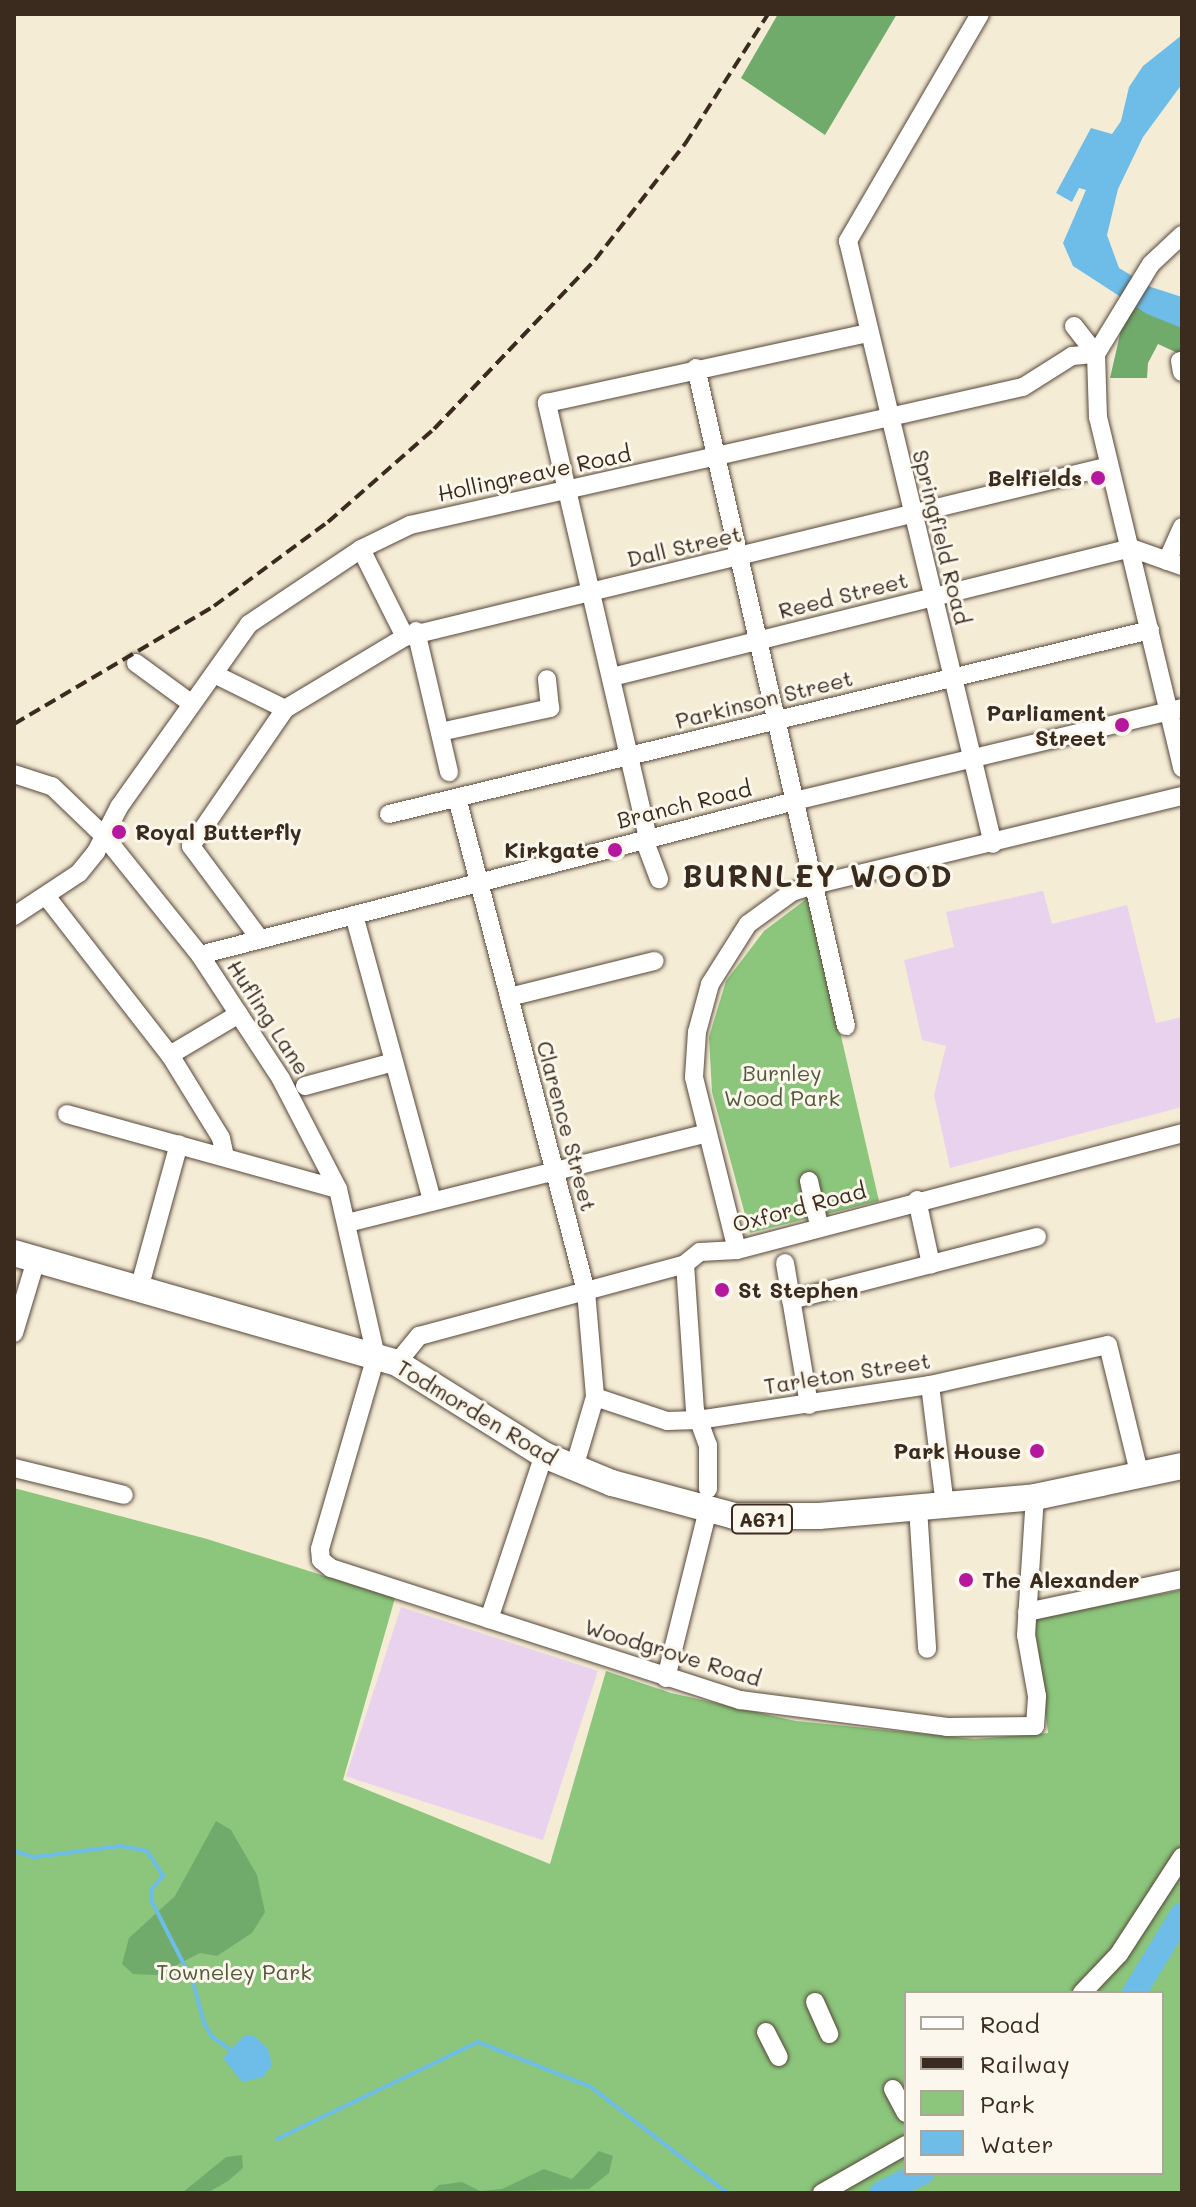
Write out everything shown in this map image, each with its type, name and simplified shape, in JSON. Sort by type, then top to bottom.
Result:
[{"type":"highway","name":"Todmorden Road","points":[[25,1256],[387,1360],[544,1455],[574,1468],[708,1500],[759,1519],[1035,1497],[1182,1466]]},
{"type":"street","name":"Springfield Road","points":[[979,14],[848,241],[993,844]]},
{"type":"street","points":[[1182,235],[1151,264],[1096,354],[1098,417],[1150,630],[1175,710],[1182,768]]},
{"type":"street","points":[[1074,326],[1096,354]]},
{"type":"street","points":[[659,879],[646,839],[630,756],[547,403],[696,368],[869,333]]},
{"type":"street","name":"Hollingreave Road","points":[[14,916],[79,873],[105,837],[119,807],[249,624],[361,549],[410,525],[1023,387],[1072,356],[1096,354]]},
{"type":"street","points":[[696,368],[846,1026]]},
{"type":"street","name":"Dall Street","points":[[285,709],[410,634],[1109,466]]},
{"type":"street","points":[[1131,548],[1174,563],[1182,527]]},
{"type":"street","name":"Reed Street","points":[[612,677],[1131,548]]},
{"type":"street","points":[[361,549],[410,634],[449,772]]},
{"type":"street","name":"Parkinson Street","points":[[389,814],[1150,630]]},
{"type":"street","points":[[136,663],[192,704]]},
{"type":"street","points":[[214,674],[285,709],[191,846],[260,939]]},
{"type":"street","points":[[440,732],[550,708],[547,679]]},
{"type":"street","name":"Branch Road","points":[[200,955],[795,801],[1175,710]]},
{"type":"street","name":"Hufling Lane","points":[[14,774],[52,786],[105,837],[200,955],[239,1014],[317,1142],[338,1189],[387,1360]]},
{"type":"street","points":[[737,1250],[705,1134],[694,1077],[697,1032],[710,984],[748,924],[792,892],[814,885],[1182,796]]},
{"type":"street","name":"Clarence Street","points":[[457,798],[586,1291],[595,1397],[574,1468]]},
{"type":"street","points":[[46,896],[170,1055],[221,1138],[225,1157]]},
{"type":"street","points":[[354,915],[432,1201]]},
{"type":"street","points":[[509,997],[655,961]]},
{"type":"street","points":[[170,1055],[239,1014]]},
{"type":"street","points":[[305,1086],[394,1062]]},
{"type":"street","points":[[67,1114],[338,1189]]},
{"type":"street","name":"Oxford Road","points":[[387,1360],[419,1336],[685,1264],[700,1252],[737,1250],[819,1225],[1182,1133]]},
{"type":"street","points":[[347,1223],[705,1134]]},
{"type":"street","points":[[139,1289],[179,1144]]},
{"type":"street","points":[[809,1181],[819,1225]]},
{"type":"street","points":[[917,1200],[931,1264]]},
{"type":"street","points":[[791,1300],[1037,1237]]},
{"type":"street","points":[[14,1333],[25,1256]]},
{"type":"street","points":[[785,1263],[809,1405]]},
{"type":"street","points":[[666,1678],[708,1500],[708,1445],[698,1420],[685,1264]]},
{"type":"street","name":"Tarleton Street","points":[[595,1397],[667,1421],[698,1420],[930,1385],[1108,1345],[1140,1476]]},
{"type":"street","name":"Woodgrove Road","points":[[387,1360],[320,1549],[321,1560],[331,1568],[666,1678],[807,1712],[947,1727],[1035,1726],[1037,1696],[1027,1660],[1027,1612]]},
{"type":"street","points":[[930,1385],[945,1506]]},
{"type":"street","points":[[489,1619],[544,1455]]},
{"type":"street","points":[[14,1468],[124,1495]]},
{"type":"street","points":[[1035,1497],[1027,1612],[1182,1579]]},
{"type":"street","points":[[918,1508],[927,1649]]},
{"type":"street","points":[[1084,1991],[1119,1954],[1182,1857]]},
{"type":"street","points":[[815,2002],[829,2034]]},
{"type":"street","points":[[766,2032],[779,2057]]},
{"type":"street","points":[[893,2089],[904,2109]]},
{"type":"street","points":[[822,2193],[904,2146]]},
{"type":"shaded area","points":[[1043,891],[1052,924],[1127,905],[1156,1023],[1182,1017],[1182,1107],[950,1168],[934,1095],[946,1046],[922,1040],[904,960],[954,947],[946,912]]},
{"type":"shaded area","points":[[401,1607],[598,1671],[543,1840],[346,1776]]},
{"type":"green space","points":[[778,14],[897,14],[825,135],[741,78]]},
{"type":"green space","points":[[1136,304],[1182,328],[1182,355],[1158,344],[1148,363],[1147,378],[1110,378],[1121,330]]},
{"type":"green space","name":"Burnley Wood Park","points":[[809,897],[879,1201],[750,1233],[712,1092],[709,1037],[726,981],[764,931]]},
{"type":"green space","name":"Towneley Park","points":[[14,1488],[207,1539],[395,1598],[343,1780],[550,1864],[606,1671],[671,1693],[796,1721],[975,1739],[1048,1733],[1034,1618],[1182,1590],[1182,2193],[14,2193]]},
{"type":"green space","points":[[216,1821],[231,1830],[257,1875],[265,1912],[252,1933],[217,1956],[200,1953],[157,1975],[133,1974],[122,1964],[129,1938],[175,1896]]},
{"type":"green space","points":[[599,2151],[613,2156],[609,2173],[589,2189],[430,2193],[439,2185],[462,2182],[480,2191],[502,2189],[544,2169],[572,2179]]},
{"type":"green space","points":[[242,2155],[243,2168],[228,2181],[207,2193],[182,2193],[226,2157]]},
{"type":"water","points":[[1182,35],[1182,84],[1143,137],[1118,189],[1107,235],[1119,268],[1151,287],[1182,297],[1182,328],[1147,314],[1073,266],[1063,243],[1086,190],[1079,188],[1072,202],[1056,193],[1091,128],[1112,134],[1121,121],[1129,87],[1143,66]]},
{"type":"water","points":[[253,2035],[268,2049],[272,2065],[263,2077],[242,2082],[223,2058],[244,2036]]},
{"type":"waterway","points":[[14,1851],[34,1857],[121,1846],[147,1851],[163,1876],[151,1890],[151,1900],[193,1982],[204,2023],[212,2037],[230,2049]]},
{"type":"waterway","points":[[1135,1991],[1182,1914]]},
{"type":"waterway","points":[[277,2139],[478,2042],[591,2087],[727,2193]]},
{"type":"waterway","points":[[881,2193],[918,2175]]},
{"type":"railway","points":[[14,724],[214,606],[328,522],[434,429],[595,260],[685,144],[768,14]]},
{"type":"place","name":"Belfields","points":[[1098,478]]},
{"type":"place","name":"Parliament Street","points":[[1122,725]]},
{"type":"place","name":"Royal Butterfly","points":[[119,832]]},
{"type":"place","name":"Kirkgate","points":[[615,850]]},
{"type":"place","name":"St Stephen","points":[[722,1290]]},
{"type":"place","name":"Park House","points":[[1037,1451]]},
{"type":"place","name":"The Alexander","points":[[966,1580]]},
{"type":"district","name":"BURNLEY WOOD","points":[[818,875]]}]
